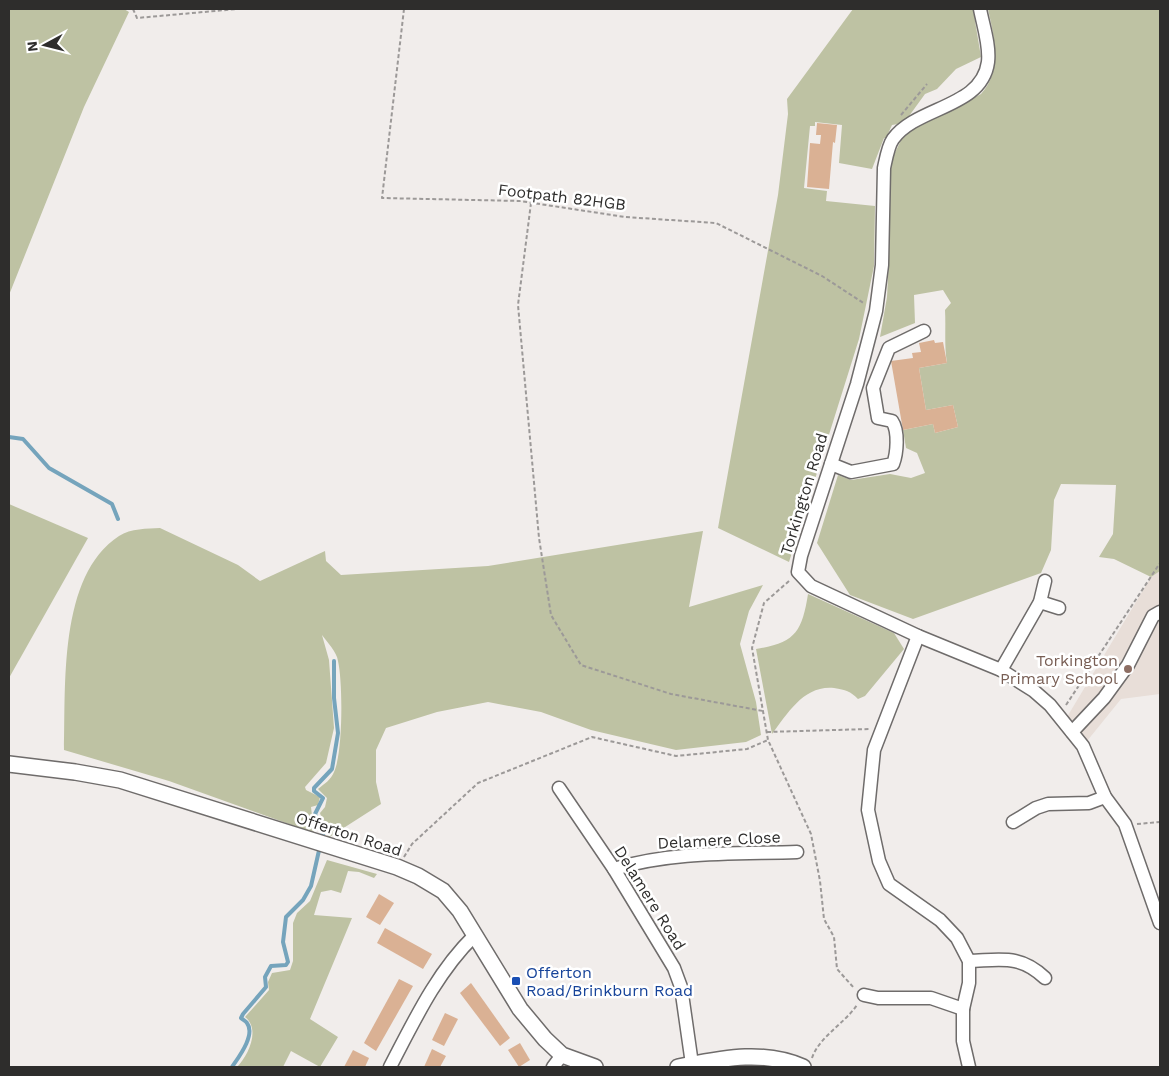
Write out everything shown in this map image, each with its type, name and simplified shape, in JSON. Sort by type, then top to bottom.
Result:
[{"type":"main road","name":"Offerton Road","points":[[16,765],[120,780],[397,867],[418,876],[443,891],[460,911],[520,1009],[558,1061],[595,1067]]},
{"type":"main road","points":[[685,1066],[750,1056],[773,1057],[807,1063]]},
{"type":"street","points":[[898,134],[974,90],[983,78],[988,61],[980,9]]},
{"type":"street","name":"Torkington Road","points":[[898,134],[893,140],[884,168],[882,264],[876,311],[857,384],[801,556],[798,572],[811,586],[918,636],[1001,670],[1034,691],[1059,715],[1087,754],[1105,797],[1125,824],[1160,923]]},
{"type":"street","points":[[830,464],[851,472],[893,464],[896,449],[895,427],[892,421],[878,418],[873,386],[889,348],[924,331]]},
{"type":"street","points":[[1001,670],[1040,602],[1045,581]]},
{"type":"street","points":[[1040,602],[1059,608]]},
{"type":"street","points":[[1072,732],[1104,698],[1128,665],[1153,616],[1160,612]]},
{"type":"street","points":[[918,636],[874,750],[868,810],[879,861],[889,884],[940,920],[957,938],[969,961],[969,983],[963,1009],[963,1041],[969,1067]]},
{"type":"street","points":[[9,772],[16,765]]},
{"type":"street","name":"Delamere Road","points":[[559,788],[614,869],[674,968],[681,987],[685,1066]]},
{"type":"street","points":[[1013,822],[1036,808],[1048,804],[1089,802],[1105,797]]},
{"type":"street","name":"Delamere Close","points":[[614,869],[660,859],[797,852]]},
{"type":"street","points":[[390,1067],[438,979],[456,953],[474,936]]},
{"type":"street","points":[[969,961],[1011,959],[1032,966],[1044,978]]},
{"type":"street","points":[[864,995],[878,998],[931,998],[963,1009]]},
{"type":"path","points":[[133,9],[138,18],[237,9]]},
{"type":"path","name":"Footpath 82HGB","points":[[404,9],[382,198],[520,201],[625,217],[716,223],[822,276],[876,311]]},
{"type":"path","points":[[898,134],[898,123],[903,112],[927,84]]},
{"type":"path","points":[[530,203],[518,305],[539,538],[551,615],[581,665],[671,694],[764,711]]},
{"type":"path","points":[[1059,715],[1160,563]]},
{"type":"path","points":[[798,572],[764,602],[752,648],[768,740],[811,834],[820,881],[824,919],[834,937],[837,969],[848,984],[864,995],[848,1018],[815,1050],[807,1063]]},
{"type":"path","points":[[767,732],[883,728]]},
{"type":"path","points":[[397,867],[412,844],[478,783],[592,737],[676,756],[747,749],[768,740]]},
{"type":"path","points":[[1125,824],[1160,822]]},
{"type":"shaded area","name":"Torkington Primary School","points":[[1160,571],[1160,694],[1121,699],[1083,746],[1064,722],[1151,577]]},
{"type":"green space","points":[[9,9],[124,9],[129,12],[84,107],[9,295]]},
{"type":"green space","points":[[853,9],[973,9],[981,57],[956,69],[937,89],[925,94],[904,123],[892,125],[886,138],[884,138],[872,169],[839,163],[842,125],[815,122],[815,126],[810,126],[804,188],[827,191],[826,201],[875,206],[874,266],[859,339],[789,562],[718,528],[778,195],[788,114],[787,99]]},
{"type":"green space","points":[[988,9],[1160,9],[1160,571],[1151,577],[1114,559],[1099,557],[1113,534],[1116,485],[1061,484],[1054,500],[1051,550],[1041,573],[913,619],[850,595],[817,543],[838,475],[851,480],[890,474],[911,478],[925,473],[917,453],[906,448],[903,430],[933,424],[935,433],[958,427],[953,405],[926,410],[919,368],[947,363],[945,310],[951,303],[943,290],[914,295],[915,323],[880,337],[887,297],[890,163],[904,134],[981,94],[988,85],[992,75],[995,53]]},
{"type":"green space","points":[[9,504],[88,538],[9,678]]},
{"type":"green space","points":[[160,528],[238,565],[260,581],[325,551],[326,561],[341,575],[488,566],[703,531],[689,607],[763,585],[749,611],[740,644],[756,702],[761,735],[746,742],[676,750],[591,730],[541,712],[488,702],[437,712],[386,728],[376,750],[376,782],[381,804],[328,838],[320,813],[325,807],[327,798],[318,789],[331,777],[337,763],[341,734],[341,701],[340,671],[337,658],[322,635],[329,660],[334,728],[326,763],[305,787],[306,790],[320,797],[318,805],[311,807],[314,833],[169,781],[64,750],[66,665],[69,634],[75,604],[85,577],[99,554],[119,536],[134,530]]},
{"type":"green space","points":[[808,594],[894,633],[904,649],[865,696],[858,699],[848,691],[834,688],[823,688],[814,691],[805,696],[791,709],[772,734],[756,649],[780,643],[794,634],[803,618]]},
{"type":"green space","points":[[327,860],[377,874],[374,878],[359,872],[348,871],[341,893],[331,890],[321,892],[314,915],[352,918],[310,1019],[338,1037],[320,1067],[291,1051],[283,1067],[237,1067],[249,1050],[251,1042],[252,1028],[250,1022],[245,1017],[269,990],[268,982],[272,973],[290,970],[293,961],[293,923],[297,913],[310,901]]},
{"type":"building","points":[[817,123],[837,125],[835,143],[833,142],[829,189],[807,187],[810,143],[820,144],[821,135],[816,135]]},
{"type":"building","points":[[934,340],[935,343],[943,342],[947,363],[919,368],[926,410],[953,405],[958,427],[935,433],[933,424],[903,430],[891,361],[913,358],[912,353],[921,352],[919,343]]},
{"type":"building","points":[[379,894],[394,903],[380,925],[366,917]]},
{"type":"building","points":[[385,928],[432,954],[423,969],[377,943]]},
{"type":"building","points":[[399,979],[413,986],[376,1051],[364,1043]]},
{"type":"building","points":[[471,983],[510,1038],[500,1046],[460,993]]},
{"type":"building","points":[[445,1013],[458,1019],[444,1046],[432,1040]]},
{"type":"building","points":[[520,1043],[530,1060],[519,1067],[508,1050]]},
{"type":"building","points":[[432,1049],[446,1056],[440,1067],[424,1067]]},
{"type":"building","points":[[353,1050],[369,1058],[365,1067],[344,1067]]},
{"type":"waterway","points":[[9,437],[23,439],[49,468],[112,504],[118,519]]},
{"type":"waterway","points":[[321,839],[323,834],[315,814],[323,798],[314,791],[314,788],[332,769],[338,733],[334,698],[334,661]]},
{"type":"waterway","points":[[232,1067],[248,1040],[249,1028],[247,1023],[241,1018],[243,1014],[266,987],[265,977],[271,966],[286,965],[288,962],[283,942],[286,917],[303,900],[311,886],[320,846]]},
{"type":"place","name":"Torkington Primary School","points":[[1128,669]]},
{"type":"place","name":"Offerton Road/Brinkburn Road","points":[[516,981]]}]
